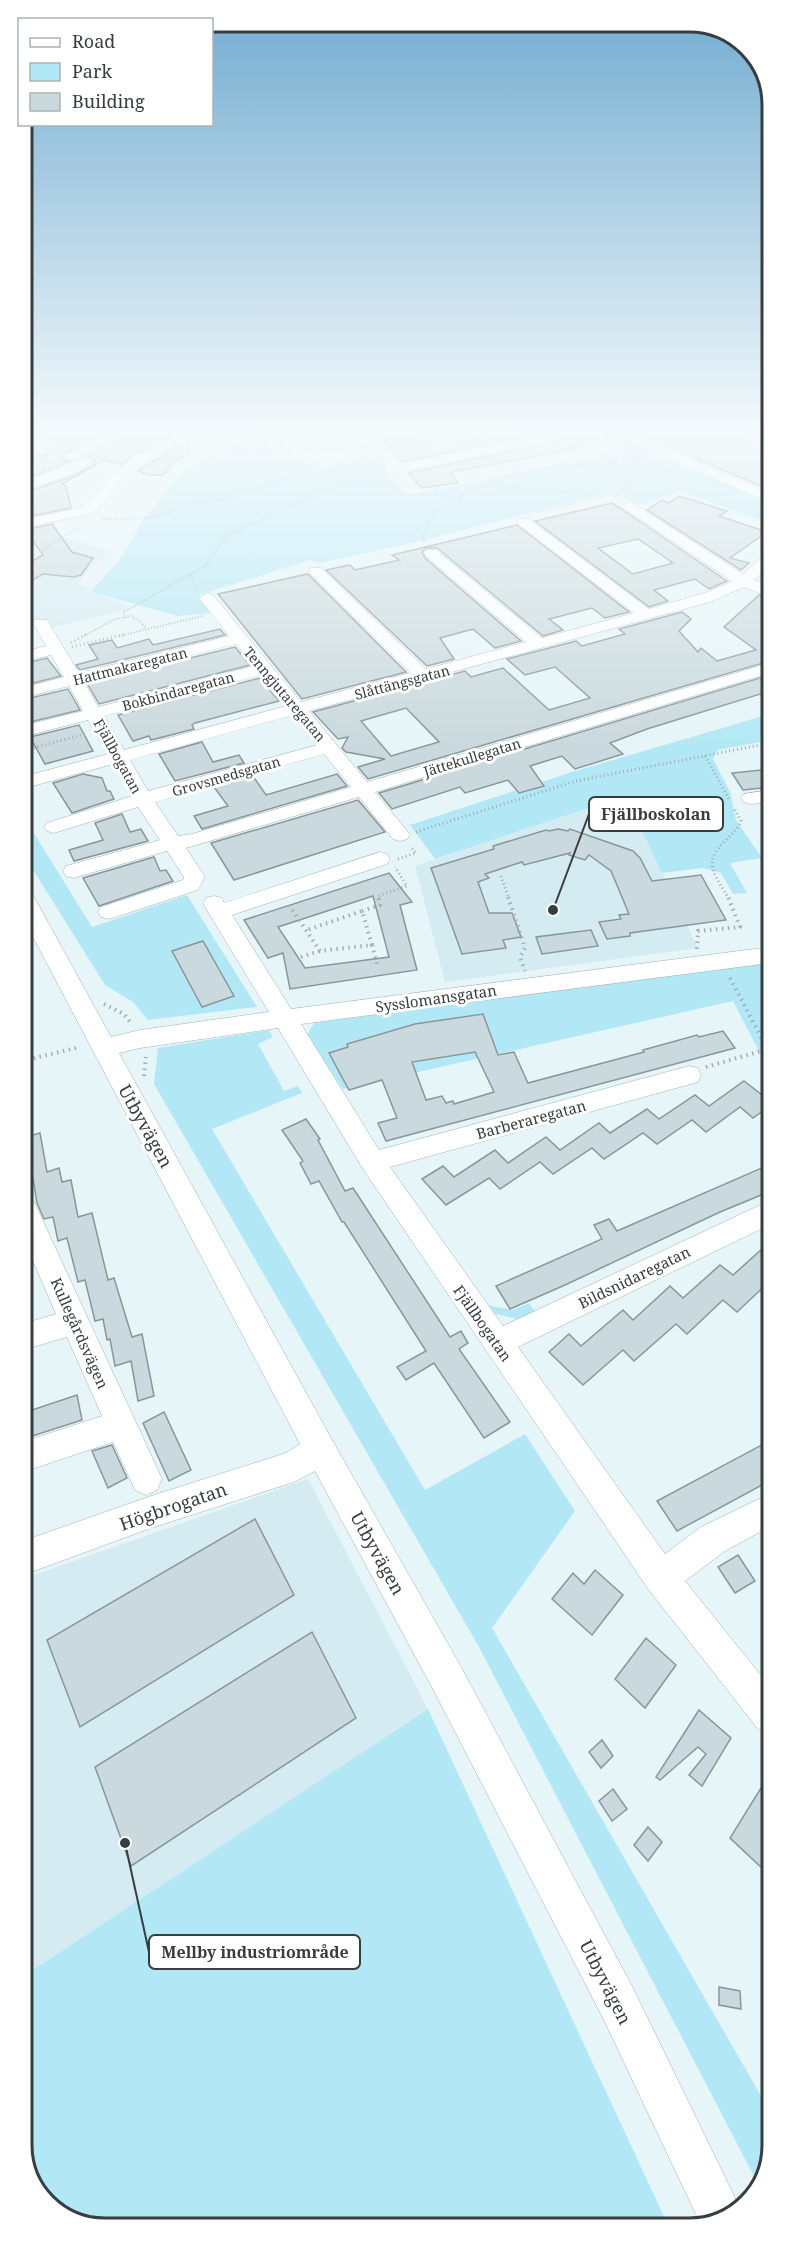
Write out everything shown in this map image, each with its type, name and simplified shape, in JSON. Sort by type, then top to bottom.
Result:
[{"type":"street","points":[[545,537],[647,615]]},
{"type":"street","points":[[677,537],[743,581],[762,589]]},
{"type":"street","points":[[431,553],[539,644]]},
{"type":"street","name":"Slåttängsgatan","points":[[32,780],[719,595],[743,581],[762,564]]},
{"type":"street","points":[[316,571],[423,676]]},
{"type":"street","name":"Tenngjutaregatan","points":[[212,605],[400,835]]},
{"type":"street","name":"Fjällbogatan","points":[[41,623],[59,650],[118,758],[194,874],[195,880],[191,885],[109,912]]},
{"type":"street","name":"Hattmakaregatan","points":[[32,691],[239,638]]},
{"type":"street","points":[[32,655],[59,650]]},
{"type":"street","name":"Bokbindaregatan","points":[[32,729],[263,669]]},
{"type":"street","name":"Jättekullegatan","points":[[73,871],[173,843],[194,840],[762,670]]},
{"type":"street","name":"Grovsmedsgatan","points":[[54,827],[143,799],[329,747]]},
{"type":"street","name":"Fjällbogatan","points":[[386,860],[280,892],[217,908],[372,1162],[661,1578],[762,1705]]},
{"type":"street","name":"Utbyvägen","points":[[32,912],[320,1449],[447,1678],[607,1982],[718,2211]]},
{"type":"street","name":"Sysslomansgatan","points":[[102,1045],[285,1018],[762,956]]},
{"type":"street","name":"Barberaregatan","points":[[372,1162],[689,1075]]},
{"type":"street","name":"Bildsnidaregatan","points":[[497,1343],[762,1215]]},
{"type":"street","name":"Kullegårdsvägen","points":[[31,1234],[75,1321],[146,1479]]},
{"type":"street","points":[[31,1334],[75,1321]]},
{"type":"street","points":[[31,1454],[121,1425]]},
{"type":"street","name":"Högbrogatan","points":[[31,1555],[151,1512],[294,1466],[320,1449]]},
{"type":"street","points":[[661,1578],[713,1539],[762,1514]]},
{"type":"path","points":[[32,556],[62,537]]},
{"type":"path","points":[[125,618],[124,612],[206,567],[226,537]]},
{"type":"path","points":[[422,537],[432,550],[431,553]]},
{"type":"path","points":[[59,650],[146,629],[212,605],[198,593],[190,574]]},
{"type":"path","points":[[59,650],[113,620],[131,616],[141,622],[146,629]]},
{"type":"path","points":[[32,749],[104,730]]},
{"type":"path","points":[[400,835],[576,781],[762,745]]},
{"type":"path","points":[[705,756],[741,821],[738,828],[713,852],[711,867],[732,904],[740,927],[698,931],[695,943],[762,1040]]},
{"type":"path","points":[[307,930],[380,905],[378,896],[407,886],[386,860]]},
{"type":"path","points":[[501,876],[525,948],[520,957],[530,986]]},
{"type":"path","points":[[280,892],[320,951]]},
{"type":"path","points":[[362,911],[378,968]]},
{"type":"path","points":[[301,957],[320,951],[372,945]]},
{"type":"path","points":[[32,1059],[102,1045]]},
{"type":"path","points":[[689,1075],[712,1064],[762,1051]]},
{"type":"shaded area","points":[[65,538],[109,551],[83,576],[79,584],[89,588],[90,593],[123,603],[128,609],[50,628],[44,620],[32,619],[32,560]]},
{"type":"shaded area","points":[[625,796],[698,948],[445,982],[415,866]]},
{"type":"shaded area","points":[[308,1479],[428,1709],[31,1971],[31,1576]]},
{"type":"green space","points":[[133,537],[437,537],[319,563],[310,560],[199,595],[210,613],[178,616],[91,592],[125,553]]},
{"type":"green space","points":[[762,716],[762,742],[717,750],[713,759],[730,792],[736,820],[762,858],[730,863],[747,893],[733,894],[721,873],[703,868],[662,873],[625,796],[435,859],[410,825],[572,772]]},
{"type":"green space","points":[[32,830],[92,927],[187,895],[257,1007],[148,1020],[133,1002],[105,985],[32,867]]},
{"type":"green space","points":[[762,963],[762,1057],[733,1001],[343,1089],[307,1035],[314,1023]]},
{"type":"green space","points":[[269,1030],[273,1037],[258,1044],[284,1091],[298,1086],[302,1093],[212,1129],[425,1490],[525,1434],[575,1511],[492,1628],[762,2098],[762,2144],[754,2177],[479,1647],[154,1084],[158,1048]]},
{"type":"green space","points":[[529,1303],[536,1313],[521,1320],[492,1313],[486,1305],[513,1310]]},
{"type":"green space","points":[[428,1709],[665,2218],[100,2217],[77,2212],[68,2208],[50,2193],[39,2177],[32,2154],[31,1971]]},
{"type":"building","points":[[32,537],[61,537],[72,552],[93,558],[81,575],[74,577],[43,574],[32,581],[32,561],[43,555]]},
{"type":"building","points":[[467,537],[532,537],[629,612],[605,618],[592,608],[549,619],[563,630],[543,636],[437,548],[426,548],[422,552],[425,558],[521,641],[495,648],[473,629],[440,638],[454,659],[427,666],[326,570],[350,565],[355,570],[399,560],[392,555]]},
{"type":"building","points":[[556,537],[663,537],[727,581],[709,589],[695,579],[654,590],[668,601],[649,607]],"holes":[[[638,539],[673,563],[633,574],[598,548]]]},
{"type":"building","points":[[689,537],[760,537],[730,558],[749,563],[741,570]]},
{"type":"building","points":[[308,574],[406,672],[302,699],[218,594]]},
{"type":"building","points":[[759,595],[762,596],[762,663],[368,779],[358,767],[385,759],[346,752],[342,748],[348,737],[338,739],[313,712],[465,671],[471,677],[503,668],[549,710],[590,698],[555,667],[525,675],[507,659],[576,641],[582,646],[625,634],[619,629],[682,612],[691,619],[679,631],[698,652],[701,648],[717,661],[756,650],[724,627]],"holes":[[[406,708],[439,742],[391,756],[361,721]]]},
{"type":"building","points":[[220,629],[225,635],[80,670],[76,665],[98,659],[89,645],[112,640],[117,648],[149,639],[153,645]]},
{"type":"building","points":[[235,647],[250,665],[99,704],[87,683]]},
{"type":"building","points":[[47,658],[61,676],[32,684],[32,662]]},
{"type":"building","points":[[762,677],[762,696],[760,694],[647,729],[610,743],[623,754],[575,769],[562,756],[530,766],[544,786],[519,793],[508,780],[465,793],[460,787],[392,809],[379,793]]},
{"type":"building","points":[[260,678],[279,701],[195,723],[192,725],[194,729],[151,740],[149,736],[133,741],[118,715]]},
{"type":"building","points":[[68,689],[80,710],[32,722],[32,698]]},
{"type":"building","points":[[79,725],[93,751],[45,764],[32,737]]},
{"type":"building","points":[[202,742],[213,762],[239,755],[244,763],[175,781],[159,754]]},
{"type":"building","points":[[762,770],[762,788],[743,790],[732,773]]},
{"type":"building","points":[[83,774],[102,778],[107,791],[110,791],[114,799],[72,813],[53,783]]},
{"type":"building","points":[[337,774],[347,786],[202,829],[194,816],[228,806],[214,787],[253,776],[266,795]]},
{"type":"building","points":[[358,800],[385,832],[234,880],[211,843]]},
{"type":"building","points":[[122,814],[130,832],[141,829],[148,841],[74,861],[69,850],[103,840],[95,823]]},
{"type":"building","points":[[570,829],[633,851],[640,858],[652,881],[701,875],[726,920],[630,933],[630,936],[607,939],[599,922],[621,919],[619,915],[629,914],[611,871],[589,855],[585,860],[569,855],[570,853],[524,865],[522,862],[485,874],[489,878],[478,882],[489,913],[512,913],[521,937],[503,940],[506,948],[462,954],[431,868],[494,849],[493,846],[546,830],[568,831]]},
{"type":"building","points":[[154,857],[160,871],[166,870],[173,881],[99,906],[83,878]]},
{"type":"building","points":[[389,873],[412,902],[400,905],[417,970],[290,989],[283,953],[268,958],[244,920]],"holes":[[[373,896],[389,957],[305,968],[278,927]]]},
{"type":"building","points":[[591,930],[598,946],[542,954],[536,937]]},
{"type":"building","points":[[203,941],[234,996],[202,1007],[172,951]]},
{"type":"building","points":[[483,1014],[498,1055],[514,1052],[528,1083],[644,1052],[643,1050],[697,1035],[699,1037],[723,1031],[735,1048],[386,1141],[378,1123],[397,1118],[382,1080],[349,1090],[329,1053],[348,1047],[347,1044],[415,1024]],"holes":[[[475,1052],[494,1092],[454,1104],[453,1101],[446,1103],[442,1096],[426,1100],[412,1062]]]},
{"type":"building","points":[[744,1081],[762,1095],[762,1112],[753,1118],[740,1107],[706,1132],[692,1120],[657,1144],[643,1133],[604,1159],[592,1148],[553,1174],[540,1162],[500,1189],[489,1178],[446,1205],[422,1179],[443,1166],[454,1177],[495,1150],[508,1163],[546,1137],[560,1150],[599,1123],[610,1133],[647,1109],[659,1119],[695,1095],[709,1106]]},
{"type":"building","points":[[306,1119],[320,1139],[318,1140],[345,1191],[353,1188],[450,1337],[461,1331],[468,1343],[459,1349],[510,1422],[484,1438],[434,1363],[406,1380],[397,1367],[426,1351],[342,1222],[319,1181],[311,1184],[300,1163],[303,1161],[282,1130]]},
{"type":"building","points":[[40,1133],[47,1172],[59,1168],[62,1182],[71,1180],[78,1217],[92,1213],[108,1280],[114,1278],[132,1337],[142,1334],[154,1396],[138,1401],[131,1361],[115,1366],[110,1339],[107,1340],[103,1319],[95,1321],[85,1280],[78,1282],[67,1238],[58,1241],[53,1217],[44,1219],[37,1203],[31,1173],[31,1136]]},
{"type":"building","points":[[762,1168],[762,1195],[565,1285],[510,1309],[496,1286],[602,1239],[594,1225],[609,1219],[617,1231]]},
{"type":"building","points":[[762,1249],[762,1288],[737,1312],[723,1300],[687,1334],[676,1324],[634,1361],[623,1350],[583,1385],[549,1352],[569,1334],[581,1346],[623,1310],[633,1320],[670,1286],[683,1298],[720,1265],[733,1275]]},
{"type":"building","points":[[77,1395],[82,1420],[31,1436],[31,1410]]},
{"type":"building","points":[[164,1412],[191,1470],[169,1481],[143,1423]]},
{"type":"building","points":[[112,1445],[127,1478],[108,1488],[92,1451]]},
{"type":"building","points":[[762,1445],[762,1485],[677,1531],[657,1501]]},
{"type":"building","points":[[255,1519],[294,1595],[80,1727],[47,1640]]},
{"type":"building","points":[[738,1555],[755,1581],[735,1593],[718,1567]]},
{"type":"building","points":[[595,1570],[623,1595],[592,1635],[552,1599],[573,1573],[584,1584]]},
{"type":"building","points":[[312,1632],[356,1718],[131,1866],[95,1767]]},
{"type":"building","points":[[646,1638],[676,1665],[645,1708],[615,1679]]},
{"type":"building","points":[[699,1710],[731,1738],[702,1786],[689,1775],[706,1754],[698,1747],[660,1780],[656,1777]]},
{"type":"building","points":[[602,1740],[613,1756],[601,1768],[589,1752]]},
{"type":"building","points":[[761,1788],[762,1868],[730,1838]]},
{"type":"building","points":[[613,1789],[627,1809],[612,1821],[599,1801]]},
{"type":"building","points":[[648,1827],[662,1842],[648,1861],[634,1845]]},
{"type":"building","points":[[719,1987],[740,1991],[741,2009],[719,2005]]},
{"type":"place","name":"Fjällboskolan","points":[[553,910]]},
{"type":"place","name":"Mellby industriområde","points":[[125,1843]]}]
